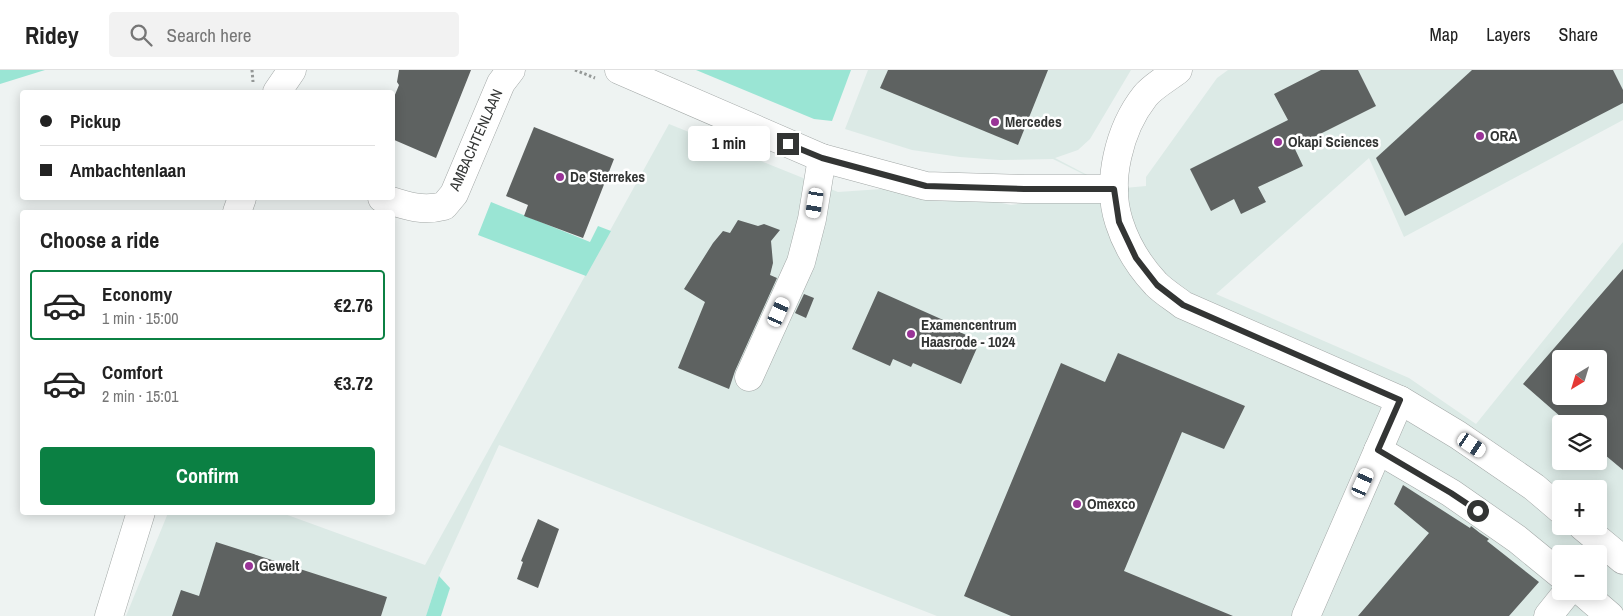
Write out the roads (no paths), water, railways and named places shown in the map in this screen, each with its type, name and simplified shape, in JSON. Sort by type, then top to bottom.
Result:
[{"type":"main road","points":[[273,70],[277,90]]},
{"type":"main road","points":[[278,90],[284,70]]},
{"type":"main road","points":[[278,90],[292,70]]},
{"type":"main road","name":"AMBACHTENLAAN","points":[[389,200],[418,208],[444,206],[454,194],[501,83],[511,70]]},
{"type":"main road","points":[[1178,70],[1146,95],[1129,123],[1118,154],[1114,189],[1119,222],[1136,258],[1157,285],[1183,305],[1400,400],[1474,446],[1534,487],[1552,502]]},
{"type":"main road","points":[[607,74],[822,158],[926,186],[1114,189]]},
{"type":"main road","points":[[749,377],[801,262],[812,219],[822,158]]},
{"type":"main road","points":[[1306,616],[1400,400]]},
{"type":"main road","points":[[1378,450],[1451,493],[1517,539],[1552,568]]},
{"type":"main road","points":[[109,616],[140,515]]},
{"type":"main road","points":[[1591,535],[1609,553]]},
{"type":"main road","points":[[1548,616],[1561,600]]},
{"type":"main road","points":[[1591,600],[1610,616]]},
{"type":"place","name":"Mercedes","points":[[995,122]]},
{"type":"place","name":"ORA","points":[[1480,136]]},
{"type":"place","name":"Okapi Sciences","points":[[1278,142]]},
{"type":"place","name":"De Sterrekes","points":[[560,177]]},
{"type":"place","name":"Examencentrum Haasrode - 1024","points":[[911,334]]},
{"type":"place","name":"Omexco","points":[[1077,504]]},
{"type":"place","name":"Gewelt","points":[[249,566]]}]
